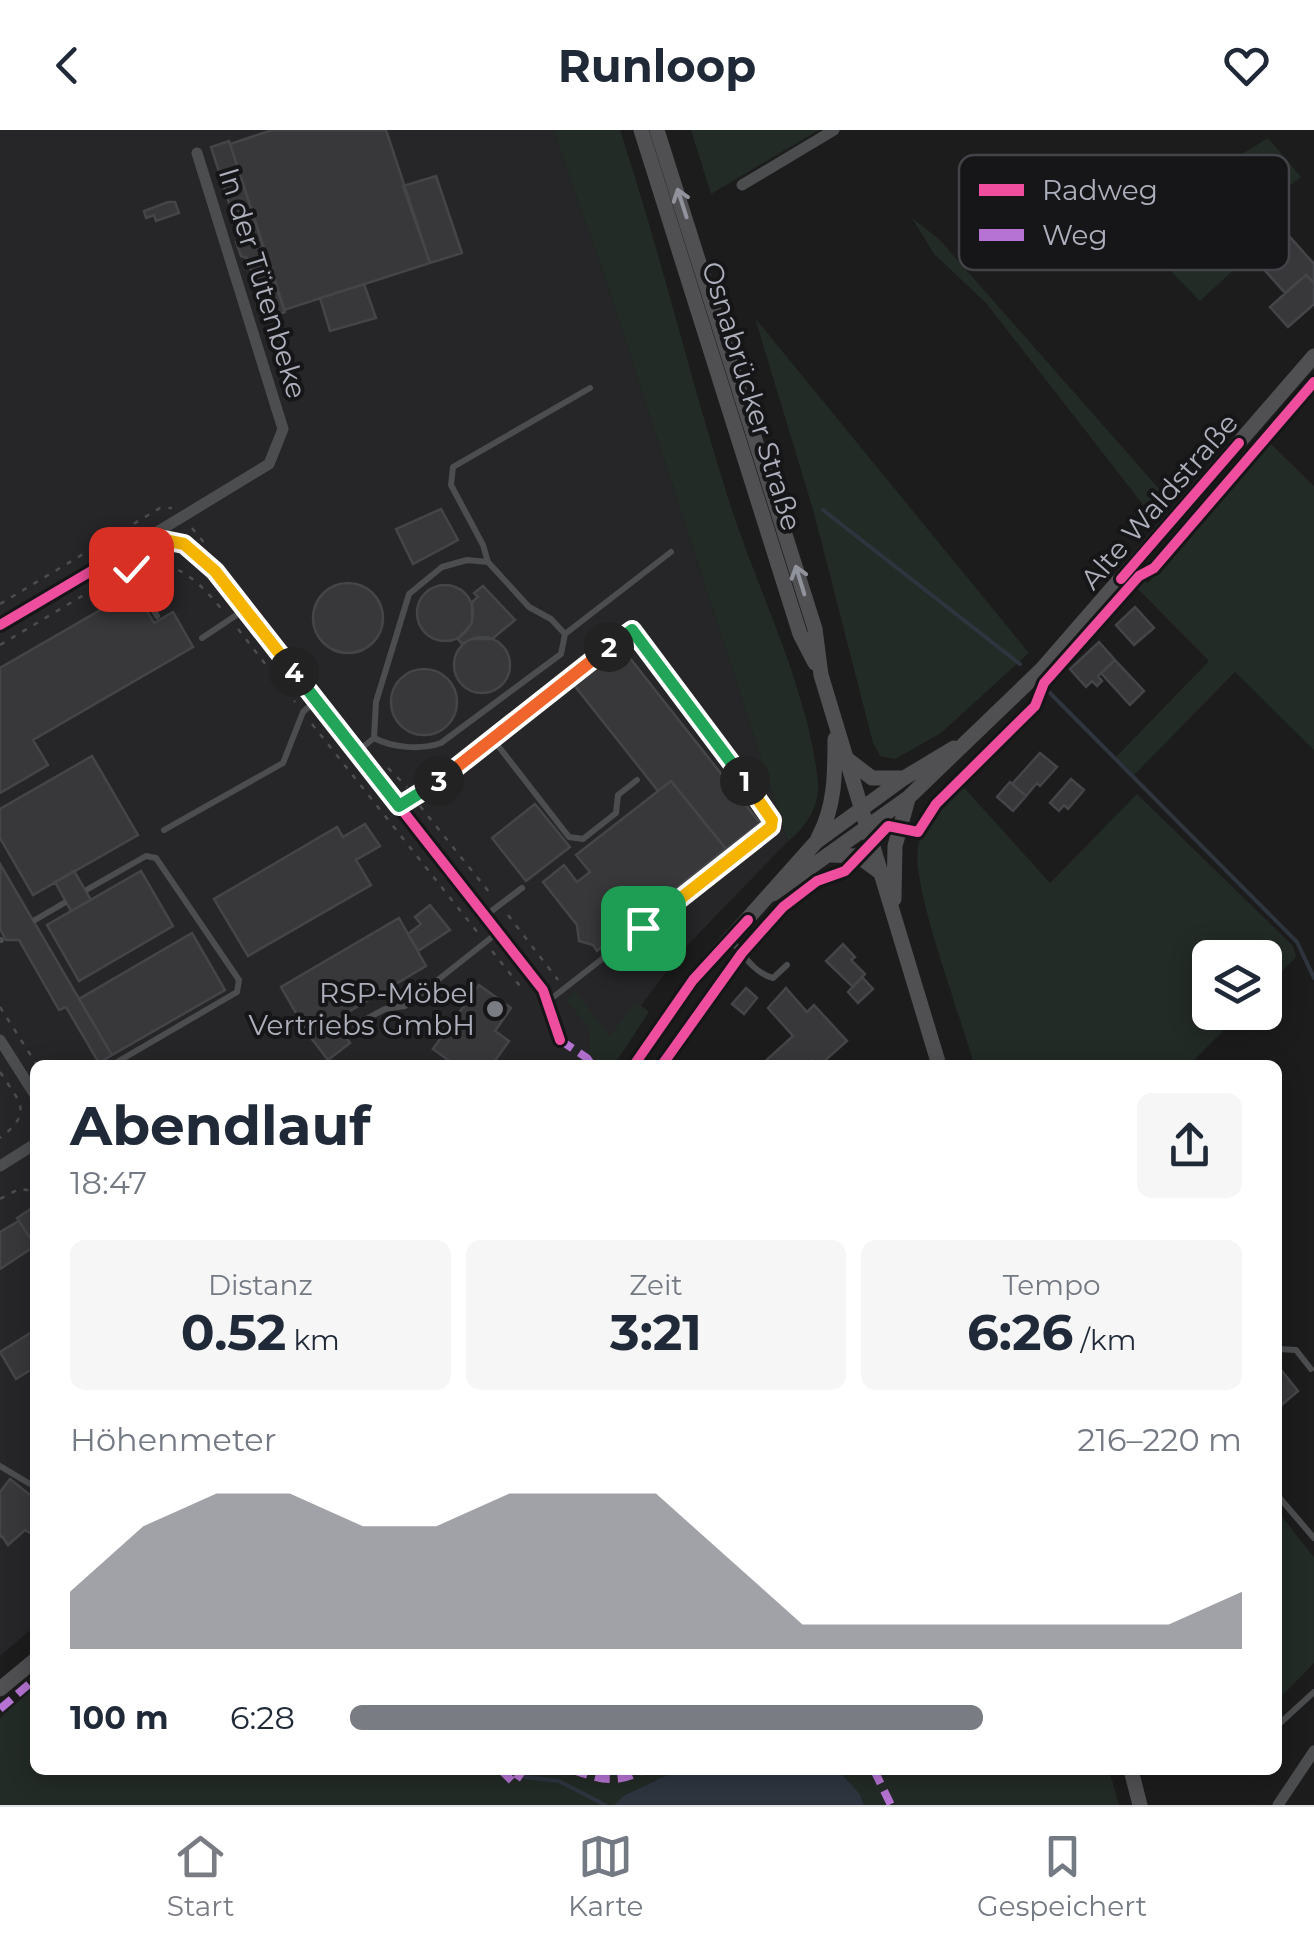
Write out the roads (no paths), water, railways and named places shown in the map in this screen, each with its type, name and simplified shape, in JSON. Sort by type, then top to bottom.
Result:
[{"type":"main road","name":"Osnabrücker Straße","points":[[641,130],[800,634],[821,675]]},
{"type":"main road","name":"Osnabrücker Straße","points":[[658,130],[815,629],[821,675],[938,1060]]},
{"type":"main road","name":"Alte Waldstraße","points":[[773,894],[909,797],[1033,678],[1314,356]]},
{"type":"main road","points":[[816,842],[829,817],[835,777],[834,720]]},
{"type":"main road","name":"Alte Waldstraße","points":[[638,1060],[694,980],[816,842],[904,778],[963,742]]},
{"type":"main road","points":[[846,759],[872,778],[904,778]]},
{"type":"main road","points":[[894,912],[895,846],[909,797]]},
{"type":"main road","points":[[831,855],[858,856],[882,874]]},
{"type":"main road","points":[[0,1689],[30,1664]]},
{"type":"main road","points":[[1132,1775],[1140,1805]]},
{"type":"street","points":[[742,185],[834,130]]},
{"type":"street","name":"In der Tütenbeke","points":[[0,625],[270,464],[283,429],[197,153]]},
{"type":"street","points":[[149,537],[184,544],[215,571],[543,990],[560,1040]]},
{"type":"street","points":[[0,1040],[30,1087]]},
{"type":"street","points":[[0,1166],[30,1147]]},
{"type":"street","points":[[1278,1805],[1314,1751]]},
{"type":"lane","points":[[565,634],[529,606],[488,562],[451,485],[453,467],[590,388]]},
{"type":"lane","points":[[374,738],[408,746],[441,743],[561,654],[565,634],[671,552]]},
{"type":"lane","points":[[118,555],[134,573],[158,616]]},
{"type":"lane","points":[[356,752],[374,738],[376,702],[409,594],[442,567],[467,560],[488,562]]},
{"type":"lane","points":[[202,638],[245,609]]},
{"type":"lane","points":[[399,806],[438,782],[632,630],[772,820],[771,827],[546,1003]]},
{"type":"lane","points":[[164,830],[283,762],[303,712],[316,700]]},
{"type":"lane","points":[[492,738],[569,836],[583,839],[616,813],[618,795],[637,780]]},
{"type":"lane","points":[[88,889],[146,856],[156,858],[239,980],[238,992],[121,1060]]},
{"type":"lane","points":[[485,916],[522,888]]},
{"type":"lane","points":[[34,920],[64,903]]},
{"type":"lane","points":[[355,1025],[385,1008],[405,1006],[498,932]]},
{"type":"lane","points":[[730,939],[766,977],[772,978],[787,965]]},
{"type":"lane","points":[[1282,1348],[1296,1350],[1311,1369]]},
{"type":"lane","points":[[0,1466],[30,1483]]},
{"type":"lane","points":[[1282,1501],[1314,1538]]},
{"type":"lane","points":[[1282,1722],[1314,1692]]},
{"type":"waterway","points":[[823,510],[1020,664]]},
{"type":"waterway","points":[[1047,690],[1297,942],[1314,978]]},
{"type":"waterway","points":[[522,1775],[559,1781],[605,1805]]},
{"type":"place","name":"RSP-Möbel Vertriebs GmbH","points":[[495,1009]]}]
